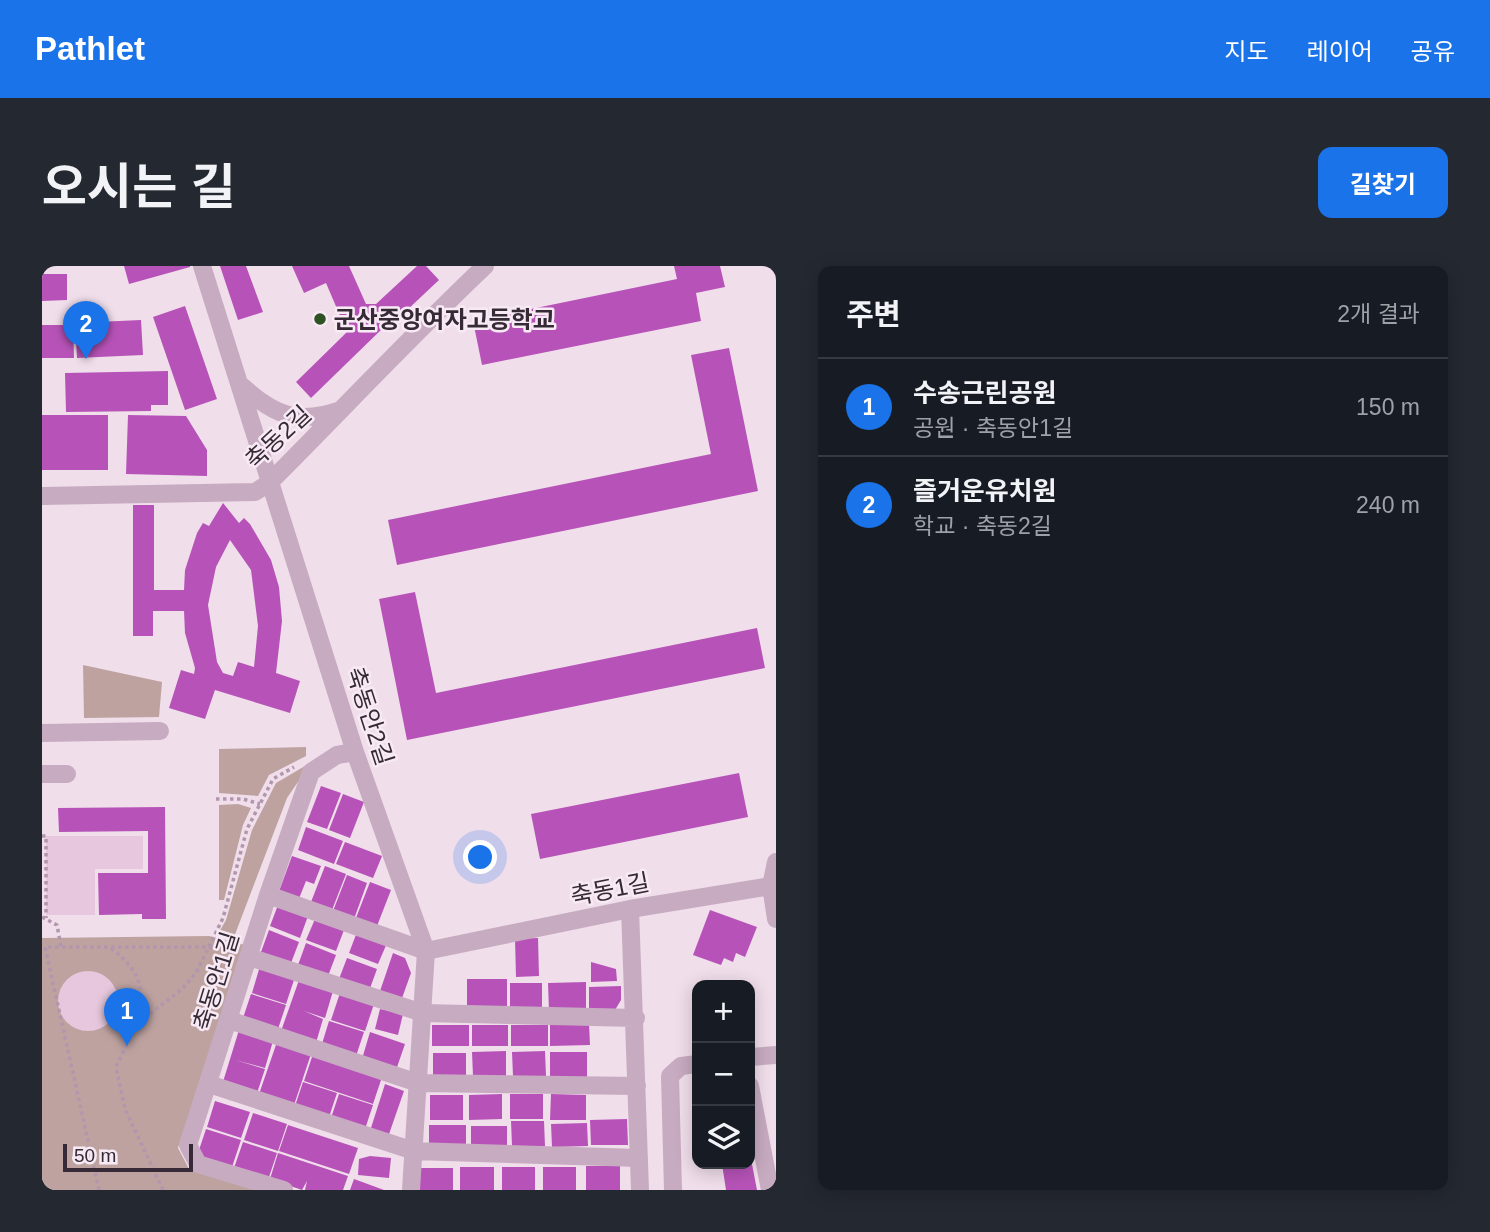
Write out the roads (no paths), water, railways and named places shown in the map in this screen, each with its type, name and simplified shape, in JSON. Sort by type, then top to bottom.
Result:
[{"type":"street","name":"축동안2길","points":[[202,266],[264,455],[269,483],[355,752],[426,951],[411,1190]]},
{"type":"street","name":"축동2길","points":[[42,496],[246,495],[269,483],[344,408],[474,269]]},
{"type":"street","points":[[242,386],[265,407],[282,415],[322,417],[344,408]]},
{"type":"street","points":[[42,733],[160,731]]},
{"type":"street","name":"축동안1길","points":[[284,1190],[198,1164],[188,1145],[268,895],[311,772],[337,755],[355,752]]},
{"type":"street","points":[[42,774],[66,774]]},
{"type":"street","points":[[776,862],[771,886],[776,919]]},
{"type":"street","name":"축동1길","points":[[426,951],[630,909],[771,886]]},
{"type":"street","points":[[268,895],[426,951]]},
{"type":"street","points":[[630,909],[636,1018],[640,1190]]},
{"type":"street","points":[[249,957],[423,1013],[636,1018]]},
{"type":"street","points":[[229,1020],[418,1083],[637,1086]]},
{"type":"street","points":[[755,1057],[776,1055]]},
{"type":"street","points":[[673,1190],[670,1076],[681,1066],[692,1065]]},
{"type":"street","points":[[209,1084],[414,1150],[639,1158]]},
{"type":"street","points":[[754,1106],[770,1190]]},
{"type":"place","name":"군산중앙여자고등학교","points":[[320,319]]},
{"type":"place","name":"즐거운유치원","points":[[86,359]]},
{"type":"place","name":"수송근린공원","points":[[127,1046]]}]
